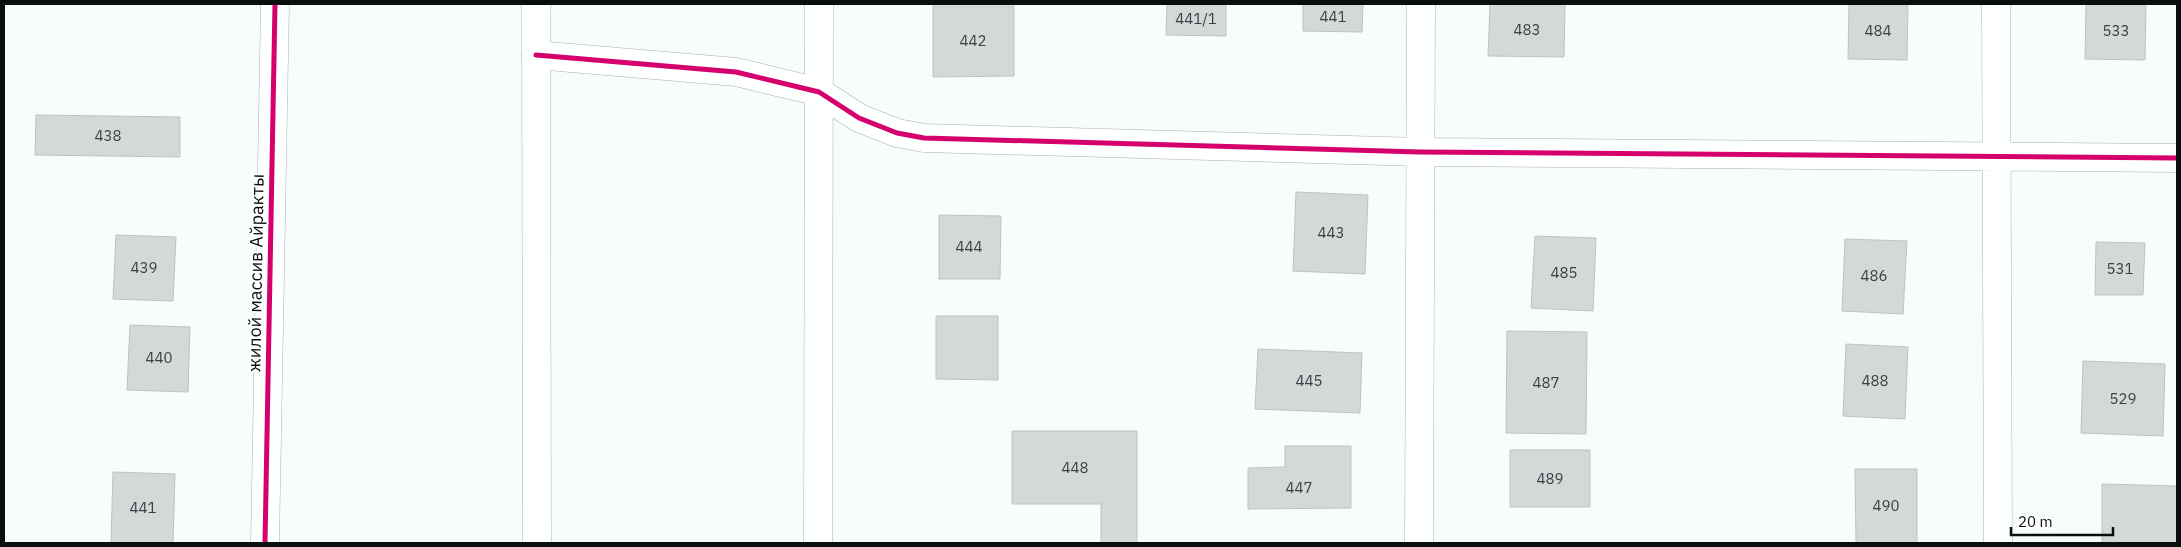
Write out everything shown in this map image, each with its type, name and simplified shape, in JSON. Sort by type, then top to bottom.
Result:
[{"type":"street","name":"жилой массив Айракты","points":[[265,543],[275,4]]},
{"type":"street","points":[[536,4],[537,543]]},
{"type":"street","points":[[818,543],[819,4]]},
{"type":"street","points":[[1419,543],[1421,4]]},
{"type":"street","points":[[1996,4],[1998,543]]},
{"type":"street","points":[[536,55],[736,72],[819,92],[859,118],[897,133],[924,138],[1420,152],[2177,158]]},
{"type":"building","points":[[1167,4],[1226,4],[1226,36],[1166,35]]},
{"type":"building","points":[[1303,4],[1363,4],[1362,32],[1303,31]]},
{"type":"building","points":[[1490,4],[1565,4],[1564,57],[1488,56]]},
{"type":"building","points":[[1849,4],[1908,4],[1907,60],[1848,59]]},
{"type":"building","points":[[2086,4],[2146,4],[2145,60],[2085,59]]},
{"type":"building","points":[[933,6],[1014,6],[1014,76],[933,77]]},
{"type":"building","points":[[36,115],[180,117],[180,157],[35,155]]},
{"type":"building","points":[[1296,192],[1368,195],[1365,274],[1293,271]]},
{"type":"building","points":[[939,215],[1001,216],[1000,279],[939,279]]},
{"type":"building","points":[[116,235],[176,237],[173,301],[113,299]]},
{"type":"building","points":[[1535,236],[1596,238],[1593,311],[1531,308]]},
{"type":"building","points":[[1845,239],[1907,241],[1903,314],[1842,311]]},
{"type":"building","points":[[2096,242],[2145,243],[2143,295],[2095,295]]},
{"type":"building","points":[[936,316],[998,316],[998,380],[936,379]]},
{"type":"building","points":[[130,325],[190,327],[188,392],[127,390]]},
{"type":"building","points":[[1507,331],[1587,332],[1586,434],[1506,433]]},
{"type":"building","points":[[1846,344],[1908,347],[1905,419],[1843,416]]},
{"type":"building","points":[[1258,349],[1362,353],[1360,413],[1255,409]]},
{"type":"building","points":[[2083,361],[2165,364],[2163,436],[2081,433]]},
{"type":"building","points":[[1012,431],[1137,431],[1137,543],[1101,543],[1101,504],[1012,504]]},
{"type":"building","points":[[1285,446],[1351,446],[1351,508],[1248,509],[1248,468],[1285,467]]},
{"type":"building","points":[[1510,450],[1590,450],[1590,507],[1510,507]]},
{"type":"building","points":[[1855,469],[1917,469],[1917,543],[1856,543]]},
{"type":"building","points":[[113,472],[175,474],[173,543],[111,543]]},
{"type":"building","points":[[2102,484],[2177,486],[2177,543],[2102,543]]},
{"type":"cycle path","points":[[265,543],[275,4]]},
{"type":"cycle path","points":[[536,55],[736,72],[819,92],[859,118],[897,133],[924,138],[1420,152],[2177,158]]}]
